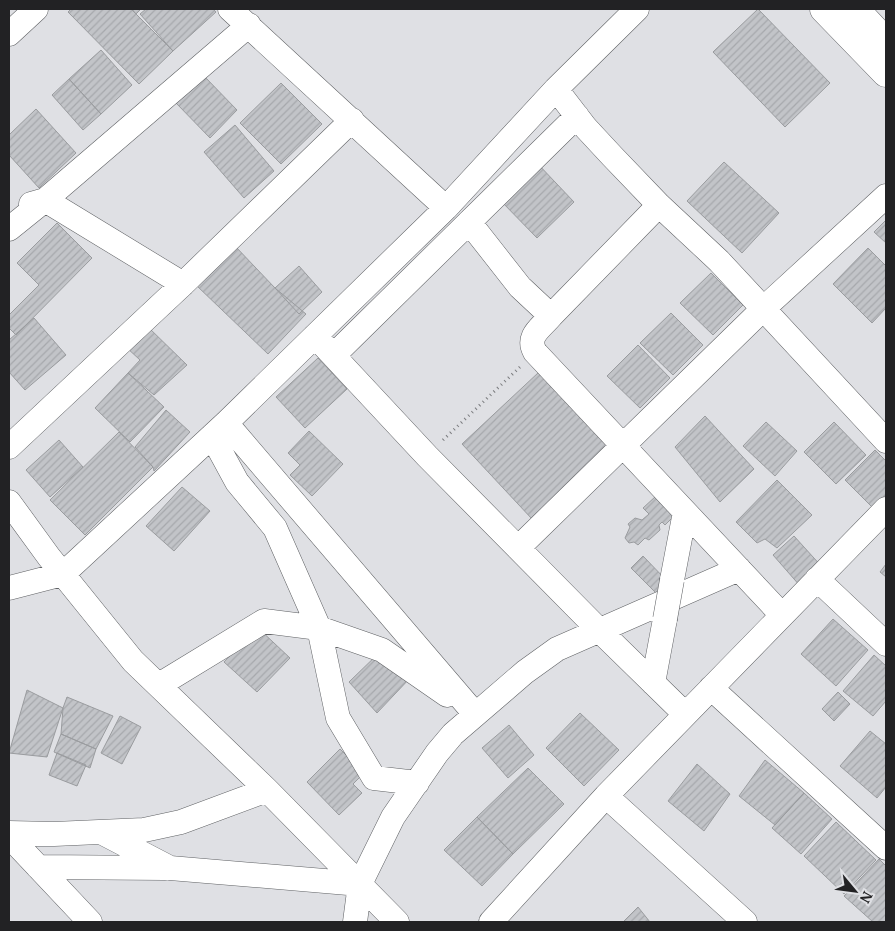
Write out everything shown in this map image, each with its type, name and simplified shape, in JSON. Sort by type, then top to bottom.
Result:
[{"type":"street","points":[[12,24],[36,9]]},
{"type":"street","points":[[230,9],[446,208]]},
{"type":"street","points":[[9,588],[63,574],[219,429],[446,208],[556,89],[637,9]]},
{"type":"street","points":[[824,9],[886,73]]},
{"type":"street","points":[[855,9],[886,42]]},
{"type":"street","points":[[9,229],[249,25]]},
{"type":"street","points":[[556,89],[612,156],[659,205],[720,261],[886,441]]},
{"type":"street","points":[[334,355],[577,116]]},
{"type":"street","points":[[9,447],[352,120]]},
{"type":"street","points":[[518,548],[763,309],[886,196]]},
{"type":"street","points":[[9,212],[45,200],[182,284]]},
{"type":"street","points":[[659,205],[551,316],[532,338],[531,345],[535,352],[782,615]]},
{"type":"street","points":[[469,222],[520,287],[551,316]]},
{"type":"street","points":[[315,336],[427,456],[685,714]]},
{"type":"street","points":[[219,429],[237,482],[275,528],[319,628],[338,718],[374,778],[417,783]]},
{"type":"street","points":[[219,429],[475,714]]},
{"type":"street","points":[[9,502],[63,574],[133,661],[267,790],[396,922]]},
{"type":"street","points":[[490,922],[606,796],[886,509]]},
{"type":"street","points":[[653,683],[685,512]]},
{"type":"street","points":[[354,918],[360,884],[393,817],[453,734],[475,714],[525,672],[557,649],[739,569]]},
{"type":"street","points":[[818,579],[886,644]]},
{"type":"street","points":[[158,685],[264,621],[319,628],[382,650],[475,714]]},
{"type":"street","points":[[711,688],[886,848]]},
{"type":"street","points":[[9,834],[144,830],[180,822],[267,790]]},
{"type":"street","points":[[606,796],[745,922]]},
{"type":"street","points":[[101,832],[170,868]]},
{"type":"street","points":[[9,834],[90,922]]},
{"type":"street","points":[[38,867],[170,868],[360,884]]},
{"type":"path","points":[[427,456],[535,352]]},
{"type":"building","points":[[71,9],[131,9],[173,51],[139,84],[68,12]]},
{"type":"building","points":[[132,9],[141,9],[136,14]]},
{"type":"building","points":[[146,9],[213,9],[216,12],[173,51],[140,14]]},
{"type":"building","points":[[758,9],[830,83],[785,127],[713,52]]},
{"type":"building","points":[[101,50],[132,85],[101,114],[69,79]]},
{"type":"building","points":[[204,76],[237,110],[210,138],[176,103]]},
{"type":"building","points":[[69,79],[101,114],[83,130],[52,95]]},
{"type":"building","points":[[281,83],[322,124],[281,164],[240,123]]},
{"type":"building","points":[[36,109],[76,153],[39,188],[9,155],[9,135]]},
{"type":"building","points":[[235,125],[274,171],[244,198],[204,152]]},
{"type":"building","points":[[724,162],[779,213],[742,253],[687,201]]},
{"type":"building","points":[[537,163],[574,202],[537,238],[499,199]]},
{"type":"building","points":[[886,220],[886,243],[874,232]]},
{"type":"building","points":[[57,223],[92,258],[16,335],[9,328],[9,315],[39,285],[17,263]]},
{"type":"building","points":[[235,246],[275,288],[306,314],[268,354],[197,286]]},
{"type":"building","points":[[868,248],[886,266],[886,308],[872,323],[833,284]]},
{"type":"building","points":[[299,266],[322,292],[299,314],[275,288]]},
{"type":"building","points":[[711,273],[743,305],[713,335],[680,303]]},
{"type":"building","points":[[671,313],[703,345],[673,375],[640,343]]},
{"type":"building","points":[[34,318],[66,355],[25,390],[9,372],[9,340]]},
{"type":"building","points":[[147,326],[187,365],[154,395],[128,373],[140,360],[126,347]]},
{"type":"building","points":[[638,345],[670,378],[640,408],[607,376]]},
{"type":"building","points":[[318,358],[347,389],[305,428],[276,397]]},
{"type":"building","points":[[539,372],[608,447],[532,519],[462,444]]},
{"type":"building","points":[[128,373],[164,407],[130,442],[95,408]]},
{"type":"building","points":[[166,410],[190,432],[154,471],[153,467],[135,447]]},
{"type":"building","points":[[705,416],[754,469],[720,502],[675,447]]},
{"type":"building","points":[[766,422],[797,451],[775,476],[743,446]]},
{"type":"building","points":[[834,422],[866,455],[836,484],[804,452]]},
{"type":"building","points":[[309,431],[343,464],[312,496],[290,475],[300,465],[288,453]]},
{"type":"building","points":[[119,432],[153,467],[85,535],[50,500]]},
{"type":"building","points":[[59,440],[83,467],[50,497],[26,470]]},
{"type":"building","points":[[875,450],[886,461],[886,503],[877,512],[845,480]]},
{"type":"building","points":[[777,480],[812,515],[777,548],[765,539],[757,543],[736,522]]},
{"type":"building","points":[[182,487],[210,511],[174,551],[146,526]]},
{"type":"building","points":[[656,496],[674,516],[665,525],[662,522],[659,525],[660,530],[649,540],[645,538],[638,545],[634,542],[629,543],[625,538],[630,527],[628,524],[635,518],[642,520],[649,514],[643,508]]},
{"type":"building","points":[[794,536],[823,568],[801,587],[773,555]]},
{"type":"building","points":[[643,556],[668,582],[656,593],[631,568]]},
{"type":"building","points":[[886,564],[886,577],[880,572]]},
{"type":"building","points":[[833,619],[868,650],[836,686],[801,654]]},
{"type":"building","points":[[257,627],[290,658],[257,692],[224,662]]},
{"type":"building","points":[[382,650],[411,677],[377,713],[349,682]]},
{"type":"building","points":[[874,655],[886,666],[886,701],[873,716],[843,691]]},
{"type":"building","points":[[27,690],[63,708],[47,757],[9,753]]},
{"type":"building","points":[[838,692],[850,704],[834,721],[822,709]]},
{"type":"building","points":[[67,697],[113,716],[96,749],[61,734],[63,708]]},
{"type":"building","points":[[580,713],[619,750],[584,786],[546,748]]},
{"type":"building","points":[[120,716],[141,727],[122,764],[101,753]]},
{"type":"building","points":[[509,725],[534,755],[508,778],[482,748]]},
{"type":"building","points":[[870,731],[886,744],[886,787],[877,798],[840,766]]},
{"type":"building","points":[[61,734],[96,749],[90,768],[54,752]]},
{"type":"building","points":[[340,749],[364,773],[353,784],[362,793],[339,815],[307,782]]},
{"type":"building","points":[[57,753],[86,765],[77,786],[49,775]]},
{"type":"building","points":[[765,760],[804,793],[775,825],[739,796]]},
{"type":"building","points":[[697,764],[730,794],[704,831],[668,801]]},
{"type":"building","points":[[528,768],[564,804],[513,854],[477,817]]},
{"type":"building","points":[[804,793],[832,819],[801,854],[772,828]]},
{"type":"building","points":[[477,817],[513,854],[482,886],[444,850]]},
{"type":"building","points":[[836,822],[876,860],[844,894],[804,856]]},
{"type":"building","points":[[879,859],[886,866],[886,922],[873,922],[844,896]]},
{"type":"building","points":[[638,907],[650,922],[623,922]]}]
